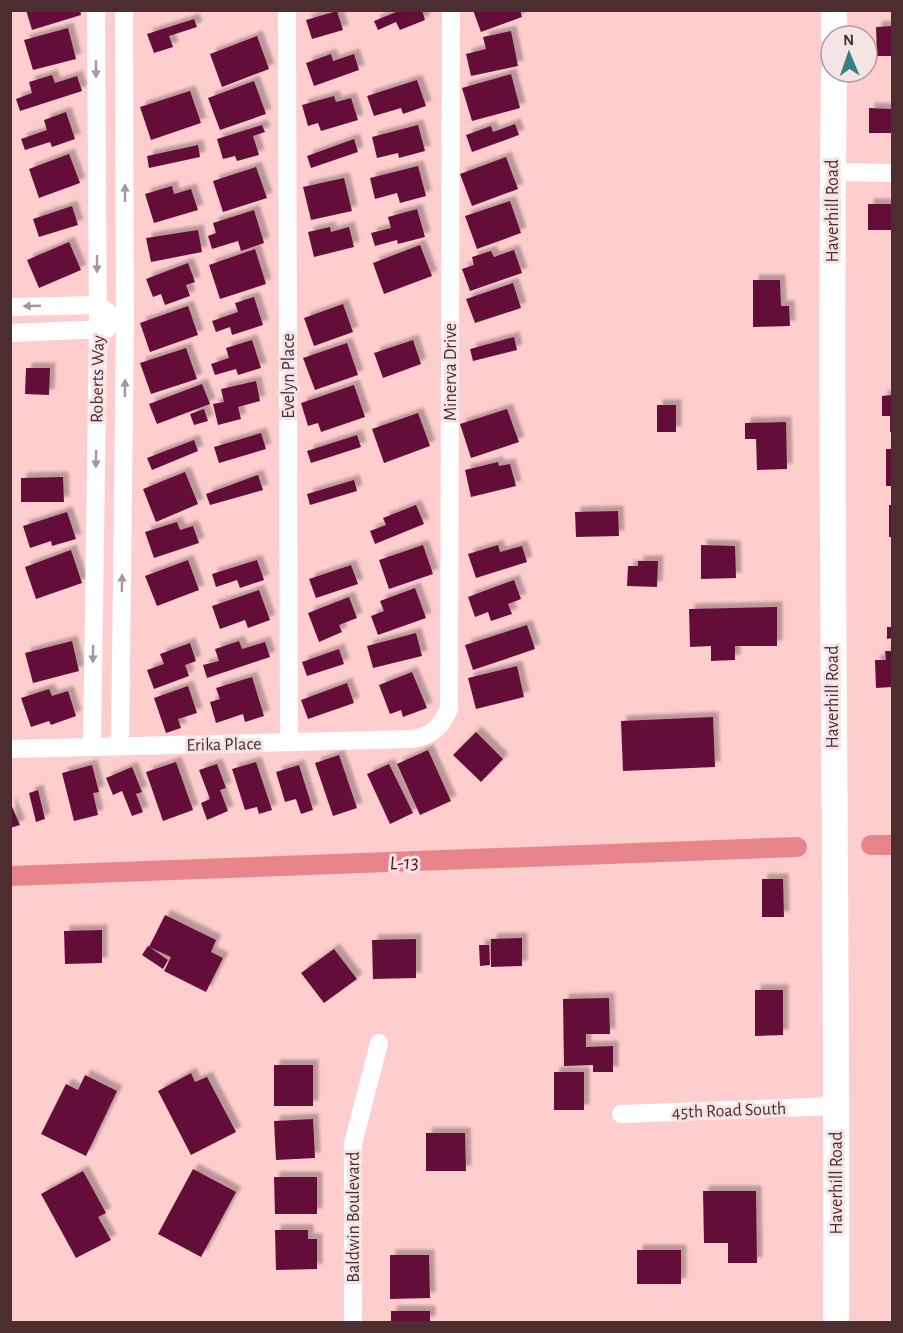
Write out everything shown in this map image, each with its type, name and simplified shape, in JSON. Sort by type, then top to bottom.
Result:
[{"type":"street","name":"Roberts Way","points":[[92,747],[98,331],[96,10]]},
{"type":"street","name":"Roberts Way","points":[[120,746],[125,326],[124,10]]},
{"type":"street","name":"Evelyn Place","points":[[287,10],[289,742]]},
{"type":"street","name":"Minerva Drive","points":[[436,730],[449,709],[451,10]]},
{"type":"street","name":"Haverhill Road","points":[[834,84],[831,679],[837,1106],[836,1323]]},
{"type":"street","points":[[832,172],[892,173]]},
{"type":"street","points":[[10,307],[98,304],[125,326]]},
{"type":"street","points":[[10,333],[98,331],[125,326]]},
{"type":"street","name":"Erika Place","points":[[10,749],[412,739],[425,737],[436,730]]},
{"type":"street","name":"Baldwin Boulevard","points":[[353,1323],[352,1144],[379,1043]]},
{"type":"street","name":"45th Road South","points":[[621,1114],[837,1106]]},
{"type":"building","points":[[26,10],[80,10],[81,15],[32,30]]},
{"type":"building","points":[[401,10],[422,10],[425,20],[400,30],[396,22],[378,30],[374,21]]},
{"type":"building","points":[[473,10],[520,10],[522,17],[481,32]]},
{"type":"building","points":[[337,11],[343,30],[312,39],[306,20]]},
{"type":"building","points":[[194,19],[197,27],[169,36],[173,47],[154,53],[147,34]]},
{"type":"building","points":[[892,26],[892,56],[879,56],[879,27]]},
{"type":"building","points":[[68,28],[76,59],[33,70],[24,40]]},
{"type":"building","points":[[511,31],[518,66],[471,76],[466,54],[486,49],[483,37]]},
{"type":"building","points":[[257,36],[269,69],[222,87],[210,54]]},
{"type":"building","points":[[331,54],[333,61],[354,54],[359,70],[314,86],[306,63]]},
{"type":"building","points":[[511,74],[520,108],[472,121],[462,88]]},
{"type":"building","points":[[52,75],[55,83],[77,76],[82,91],[20,111],[16,99],[32,93],[29,82]]},
{"type":"building","points":[[417,80],[426,106],[403,114],[401,108],[374,116],[367,96]]},
{"type":"building","points":[[254,81],[266,114],[220,130],[208,98]]},
{"type":"building","points":[[190,91],[201,123],[151,140],[140,107]]},
{"type":"building","points":[[334,96],[336,102],[351,98],[358,120],[321,131],[318,123],[308,126],[302,105]]},
{"type":"building","points":[[869,108],[892,109],[892,133],[869,133]]},
{"type":"building","points":[[66,112],[75,139],[52,147],[50,142],[25,150],[21,139],[47,130],[44,120]]},
{"type":"building","points":[[515,124],[519,135],[472,152],[466,135],[491,126],[493,132]]},
{"type":"building","points":[[262,125],[265,132],[253,136],[259,155],[237,161],[235,156],[223,159],[217,139]]},
{"type":"building","points":[[418,125],[425,151],[399,158],[398,153],[377,158],[372,137]]},
{"type":"building","points":[[354,139],[358,152],[311,168],[307,156]]},
{"type":"building","points":[[198,145],[200,157],[149,168],[147,156]]},
{"type":"building","points":[[69,154],[80,183],[39,198],[29,169]]},
{"type":"building","points":[[506,157],[518,189],[472,206],[460,174]]},
{"type":"building","points":[[418,166],[426,196],[400,203],[397,193],[375,199],[370,178]]},
{"type":"building","points":[[256,167],[267,198],[223,212],[213,181]]},
{"type":"building","points":[[344,178],[352,211],[311,220],[303,187]]},
{"type":"building","points":[[172,186],[174,194],[191,189],[198,210],[154,223],[145,194]]},
{"type":"building","points":[[510,201],[521,233],[477,249],[465,216]]},
{"type":"building","points":[[868,204],[892,204],[892,230],[868,230]]},
{"type":"building","points":[[72,206],[78,225],[39,237],[33,219]]},
{"type":"building","points":[[417,209],[425,237],[398,244],[397,240],[375,246],[371,233],[391,228],[388,217]]},
{"type":"building","points":[[254,210],[264,243],[241,251],[238,241],[212,249],[208,236],[216,233],[213,223]]},
{"type":"building","points":[[330,227],[331,232],[349,227],[354,247],[314,257],[308,232]]},
{"type":"building","points":[[198,230],[202,252],[151,262],[146,238]]},
{"type":"building","points":[[69,242],[81,270],[39,288],[27,260]]},
{"type":"building","points":[[420,245],[432,276],[384,294],[373,263]]},
{"type":"building","points":[[255,249],[266,284],[220,299],[209,265]]},
{"type":"building","points":[[514,250],[522,273],[470,291],[462,269],[474,265],[472,257],[491,251],[494,257]]},
{"type":"building","points":[[188,263],[195,282],[186,285],[190,296],[165,305],[161,294],[153,297],[146,279]]},
{"type":"building","points":[[753,280],[780,280],[781,306],[789,306],[790,326],[753,327]]},
{"type":"building","points":[[513,283],[521,308],[475,323],[466,299]]},
{"type":"building","points":[[254,297],[263,325],[232,335],[230,327],[216,332],[212,321],[238,312],[235,303]]},
{"type":"building","points":[[343,304],[353,332],[314,346],[304,318]]},
{"type":"building","points":[[188,306],[198,335],[150,352],[140,323]]},
{"type":"building","points":[[514,337],[517,350],[473,361],[470,349]]},
{"type":"building","points":[[252,340],[261,368],[238,375],[236,369],[215,375],[211,364],[229,358],[226,348]]},
{"type":"building","points":[[413,340],[421,364],[383,378],[374,353]]},
{"type":"building","points":[[347,343],[358,375],[315,390],[303,358]]},
{"type":"building","points":[[186,348],[197,379],[151,394],[140,363]]},
{"type":"building","points":[[26,368],[50,368],[49,395],[25,394]]},
{"type":"building","points":[[256,381],[260,401],[238,407],[241,419],[218,425],[213,404],[224,402],[221,389]]},
{"type":"building","points":[[202,384],[210,404],[157,424],[149,404]]},
{"type":"building","points":[[354,385],[365,417],[321,432],[318,423],[308,426],[301,403]]},
{"type":"building","points":[[892,395],[892,432],[890,432],[890,416],[882,416],[882,396]]},
{"type":"building","points":[[657,405],[676,405],[676,432],[657,432]]},
{"type":"building","points":[[204,409],[208,421],[194,425],[190,414]]},
{"type":"building","points":[[507,409],[519,442],[471,458],[460,424]]},
{"type":"building","points":[[418,413],[430,446],[384,463],[372,429]]},
{"type":"building","points":[[786,422],[787,469],[757,470],[756,439],[745,439],[745,423]]},
{"type":"building","points":[[261,433],[266,449],[219,463],[214,447]]},
{"type":"building","points":[[357,435],[361,447],[311,463],[307,451]]},
{"type":"building","points":[[194,440],[198,451],[152,470],[147,458]]},
{"type":"building","points":[[886,449],[892,449],[892,486],[886,486]]},
{"type":"building","points":[[498,462],[499,466],[510,464],[516,486],[471,497],[465,470]]},
{"type":"building","points":[[185,472],[198,504],[156,522],[143,489]]},
{"type":"building","points":[[258,475],[263,490],[210,505],[206,494]]},
{"type":"building","points":[[63,477],[64,502],[21,502],[21,478]]},
{"type":"building","points":[[354,480],[357,491],[310,505],[307,494]]},
{"type":"building","points":[[416,505],[424,524],[375,544],[370,531],[386,525],[383,518]]},
{"type":"building","points":[[889,505],[892,505],[892,537],[889,537]]},
{"type":"building","points":[[618,511],[619,536],[576,537],[575,512]]},
{"type":"building","points":[[67,512],[76,539],[52,546],[51,541],[30,548],[23,526]]},
{"type":"building","points":[[177,522],[180,530],[193,526],[199,543],[154,558],[145,532]]},
{"type":"building","points":[[423,545],[433,574],[389,589],[379,560]]},
{"type":"building","points":[[498,545],[500,552],[522,546],[527,562],[476,578],[468,554]]},
{"type":"building","points":[[701,545],[735,546],[736,578],[701,579]]},
{"type":"building","points":[[71,550],[82,583],[36,599],[25,567]]},
{"type":"building","points":[[188,560],[199,590],[157,606],[145,576]]},
{"type":"building","points":[[257,560],[264,580],[240,588],[237,580],[216,587],[212,574]]},
{"type":"building","points":[[638,561],[658,561],[657,587],[627,586],[628,566],[638,566]]},
{"type":"building","points":[[351,565],[358,584],[316,598],[309,579]]},
{"type":"building","points":[[514,580],[521,599],[508,604],[512,614],[491,621],[488,612],[475,617],[468,597]]},
{"type":"building","points":[[415,588],[426,618],[378,635],[371,616],[384,611],[380,601]]},
{"type":"building","points":[[259,590],[270,620],[248,628],[245,620],[220,629],[212,606]]},
{"type":"building","points":[[349,597],[357,618],[339,625],[342,632],[319,642],[308,613]]},
{"type":"building","points":[[777,607],[777,646],[735,646],[735,660],[711,661],[711,646],[690,647],[689,609]]},
{"type":"building","points":[[527,625],[535,649],[473,670],[465,645]]},
{"type":"building","points":[[887,627],[892,627],[892,638],[887,639]]},
{"type":"building","points":[[416,633],[422,656],[373,668],[367,646]]},
{"type":"building","points":[[72,641],[79,671],[33,683],[25,653]]},
{"type":"building","points":[[239,641],[242,649],[265,642],[270,657],[207,678],[203,665],[219,661],[215,649]]},
{"type":"building","points":[[190,643],[196,661],[185,665],[189,676],[154,689],[147,670],[164,664],[160,654]]},
{"type":"building","points":[[339,649],[344,664],[307,676],[302,662]]},
{"type":"building","points":[[885,651],[892,651],[892,687],[876,688],[875,660],[886,660]]},
{"type":"building","points":[[517,666],[524,697],[476,709],[468,678]]},
{"type":"building","points":[[412,672],[427,708],[403,717],[401,710],[390,714],[379,685]]},
{"type":"building","points":[[252,677],[264,716],[245,722],[243,714],[216,723],[210,702],[220,699],[216,688]]},
{"type":"building","points":[[347,683],[354,703],[308,719],[301,700]]},
{"type":"building","points":[[188,686],[197,713],[178,719],[181,728],[166,733],[154,698]]},
{"type":"building","points":[[49,689],[52,696],[68,691],[76,716],[51,725],[49,721],[31,727],[21,698]]},
{"type":"building","points":[[713,717],[715,767],[623,771],[621,721]]},
{"type":"building","points":[[476,732],[503,759],[481,782],[453,755]]},
{"type":"building","points":[[428,750],[451,801],[420,815],[397,764]]},
{"type":"building","points":[[339,755],[357,808],[333,816],[315,763]]},
{"type":"building","points":[[176,762],[193,810],[163,821],[146,772]]},
{"type":"building","points":[[256,762],[272,810],[259,814],[257,807],[245,810],[232,769]]},
{"type":"building","points":[[217,764],[226,788],[220,790],[228,811],[207,820],[201,803],[210,799],[199,770]]},
{"type":"building","points":[[389,764],[413,813],[390,824],[367,774]]},
{"type":"building","points":[[92,765],[99,792],[93,793],[98,815],[74,821],[62,773]]},
{"type":"building","points":[[299,765],[313,810],[301,814],[296,799],[285,802],[276,772]]},
{"type":"building","points":[[132,767],[142,792],[136,794],[143,812],[132,816],[122,791],[113,795],[106,778]]},
{"type":"building","points":[[38,790],[45,819],[36,822],[29,793]]},
{"type":"building","points":[[10,802],[20,825],[10,828]]},
{"type":"building","points":[[762,879],[783,879],[784,917],[762,917]]},
{"type":"building","points":[[165,915],[216,940],[211,952],[223,958],[206,992],[164,971],[171,957],[149,947]]},
{"type":"building","points":[[102,930],[102,963],[65,964],[64,931]]},
{"type":"building","points":[[522,938],[522,966],[491,967],[491,939]]},
{"type":"building","points":[[416,939],[416,978],[373,979],[372,940]]},
{"type":"building","points":[[479,945],[489,945],[490,965],[480,966]]},
{"type":"building","points":[[148,946],[168,960],[163,969],[142,955]]},
{"type":"building","points":[[334,949],[357,979],[324,1003],[301,973]]},
{"type":"building","points":[[755,990],[783,990],[783,1035],[755,1036]]},
{"type":"building","points":[[609,998],[610,1034],[586,1034],[586,1047],[613,1046],[613,1072],[593,1072],[593,1065],[564,1066],[563,999]]},
{"type":"building","points":[[274,1065],[313,1065],[313,1106],[274,1106]]},
{"type":"building","points":[[554,1072],[584,1072],[584,1110],[554,1110]]},
{"type":"building","points":[[191,1073],[195,1082],[207,1077],[236,1132],[191,1155],[158,1091]]},
{"type":"building","points":[[85,1075],[117,1091],[86,1156],[41,1134],[66,1084],[78,1090]]},
{"type":"building","points":[[313,1119],[315,1158],[276,1160],[274,1121]]},
{"type":"building","points":[[426,1133],[465,1133],[466,1171],[426,1171]]},
{"type":"building","points":[[193,1169],[236,1192],[201,1257],[158,1234]]},
{"type":"building","points":[[83,1171],[106,1213],[98,1217],[111,1240],[76,1258],[41,1194]]},
{"type":"building","points":[[274,1177],[317,1177],[317,1214],[275,1214]]},
{"type":"building","points":[[703,1191],[756,1191],[757,1263],[728,1263],[728,1243],[704,1243]]},
{"type":"building","points":[[275,1230],[308,1230],[308,1239],[317,1239],[317,1269],[276,1270]]},
{"type":"building","points":[[637,1250],[681,1250],[681,1284],[637,1284]]},
{"type":"building","points":[[390,1255],[429,1255],[430,1298],[390,1299]]},
{"type":"building","points":[[391,1311],[430,1311],[430,1322],[391,1322]]},
{"type":"waterway","name":"L-13","points":[[871,845],[892,845]]},
{"type":"waterway","name":"L-13","points":[[10,876],[797,847]]}]
